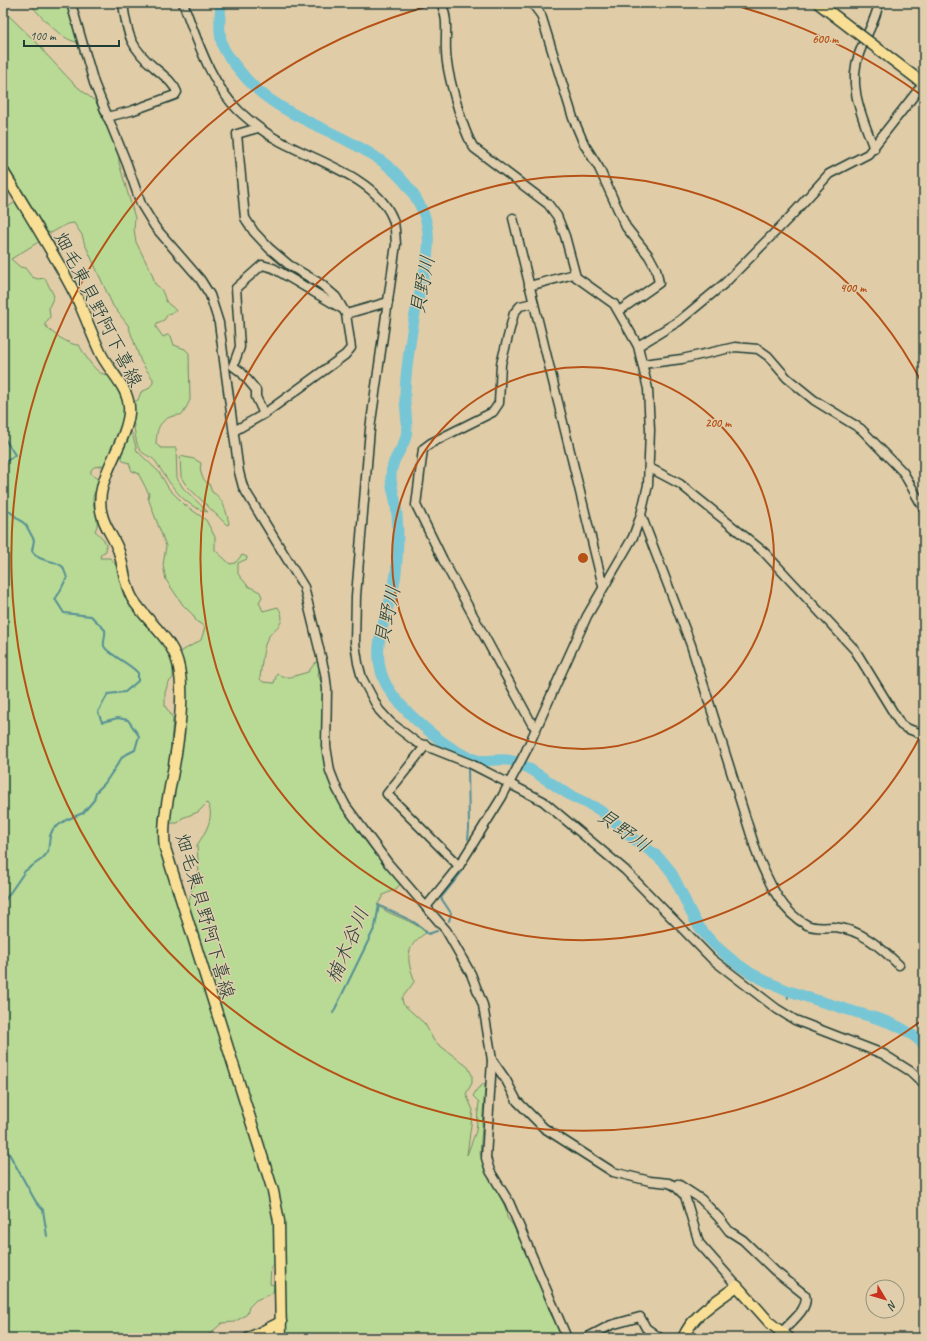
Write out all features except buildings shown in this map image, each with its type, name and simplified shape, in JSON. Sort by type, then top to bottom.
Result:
[{"type":"main road","points":[[818,3],[924,84]]},
{"type":"main road","name":"畑毛東貝野阿下喜線","points":[[3,172],[51,251],[76,298],[102,356],[124,389],[127,399],[129,413],[100,493],[99,505],[102,518],[119,551],[126,587],[133,600],[154,623],[170,645],[179,666],[181,691],[176,755],[163,830],[165,848],[273,1191],[279,1222],[281,1338]]},
{"type":"main road","points":[[683,1338],[689,1326],[701,1313],[737,1286],[770,1323],[785,1335]]},
{"type":"main road","points":[[249,1338],[281,1322]]},
{"type":"street","points":[[71,3],[94,83],[147,216],[200,279],[216,307],[239,472],[243,487],[304,587],[309,602],[326,673],[326,746],[330,771],[336,789],[346,806],[388,863],[426,907],[457,948],[477,987],[484,1009],[492,1060],[486,1158],[490,1171],[509,1202],[567,1338]]},
{"type":"street","points":[[107,117],[131,111],[175,95],[177,92],[173,83],[136,50],[125,21],[123,3]]},
{"type":"street","points":[[184,3],[210,69],[238,110],[258,128],[362,184],[378,196],[388,210],[395,228],[396,244],[370,429],[363,494],[356,596],[355,643],[362,678],[379,710],[390,722],[416,742],[468,763],[543,801],[616,862],[649,893],[708,955],[777,1008],[802,1023],[883,1054],[910,1071],[924,1084]]},
{"type":"street","points":[[426,907],[459,866],[484,828],[526,751],[587,616],[633,537],[642,515],[650,468],[648,389],[638,346],[614,304],[592,290],[574,274],[560,222],[548,204],[474,148],[470,142],[465,131],[449,70],[446,52],[447,22],[445,13],[440,3]]},
{"type":"street","points":[[532,3],[541,15],[574,118],[584,144],[599,168],[626,227],[649,256],[656,269],[659,283],[619,311]]},
{"type":"street","points":[[874,149],[856,97],[855,76],[858,56],[876,16],[879,3]]},
{"type":"street","points":[[638,346],[679,320],[725,283],[790,217],[829,174],[863,158],[874,149],[924,84]]},
{"type":"street","points":[[234,431],[264,414],[345,355],[351,348],[345,312],[336,297],[321,284],[289,265],[269,248],[254,232],[245,218],[237,134],[258,128]]},
{"type":"street","points":[[513,218],[604,586]]},
{"type":"street","points":[[264,414],[256,398],[256,390],[253,385],[233,366],[240,347],[236,288],[262,265],[273,268],[345,312],[388,302]]},
{"type":"street","points":[[529,286],[574,274]]},
{"type":"street","points":[[534,303],[520,306],[514,313],[501,364],[500,403],[492,412],[431,444],[423,450],[416,505],[443,560],[532,724],[536,728]]},
{"type":"street","points":[[643,364],[682,359],[735,347],[758,349],[768,356],[787,378],[814,400],[861,429],[903,472],[924,509]]},
{"type":"street","points":[[650,468],[680,484],[764,552],[855,650],[901,725],[924,734]]},
{"type":"street","points":[[642,515],[691,645],[758,857],[772,890],[791,912],[807,925],[835,927],[863,935],[881,948],[899,965]]},
{"type":"street","points":[[426,745],[387,794],[459,866]]},
{"type":"street","points":[[492,1060],[506,1080],[517,1101],[544,1128],[613,1172],[645,1180],[678,1184],[701,1199],[729,1231],[743,1240],[775,1271],[805,1295],[806,1299],[802,1309],[785,1335]]},
{"type":"street","points":[[669,1183],[675,1186],[685,1196],[699,1244],[737,1286]]},
{"type":"street","points":[[586,1338],[612,1325],[640,1317],[646,1328],[660,1338]]},
{"type":"green space","points":[[30,3],[67,3],[78,42],[72,41],[58,33]]},
{"type":"green space","points":[[3,10],[42,48],[74,84],[96,102],[119,154],[119,163],[135,218],[134,229],[136,242],[152,274],[155,284],[161,290],[167,302],[176,311],[168,314],[164,320],[157,323],[156,327],[163,337],[167,335],[171,336],[174,345],[185,349],[189,353],[190,400],[183,414],[170,417],[162,422],[158,428],[156,444],[161,448],[176,448],[177,478],[183,488],[208,512],[191,505],[184,499],[172,485],[155,460],[139,449],[135,434],[132,403],[138,400],[141,392],[148,389],[153,383],[153,379],[141,362],[128,325],[113,306],[82,235],[74,223],[67,224],[51,233],[44,231],[3,167]]},
{"type":"green space","points":[[14,203],[19,204],[40,241],[11,259],[20,267],[25,268],[32,277],[38,279],[45,278],[54,296],[49,307],[50,317],[45,324],[60,338],[75,345],[79,345],[88,360],[96,369],[113,379],[120,389],[123,400],[123,422],[107,465],[94,467],[91,470],[91,474],[100,481],[94,494],[93,503],[97,519],[97,527],[95,531],[104,540],[106,545],[106,551],[101,554],[100,558],[110,558],[114,562],[117,567],[126,598],[164,643],[171,660],[173,678],[168,683],[165,693],[165,706],[173,718],[169,770],[159,820],[159,834],[164,860],[263,1178],[274,1207],[277,1244],[275,1264],[271,1266],[270,1284],[274,1285],[273,1293],[256,1300],[249,1307],[247,1314],[234,1322],[222,1323],[205,1338],[3,1338],[3,210]]},
{"type":"green space","points":[[130,431],[132,433],[137,451],[159,472],[169,489],[185,505],[206,520],[215,537],[215,550],[230,564],[235,563],[242,555],[247,557],[247,559],[238,563],[238,574],[248,586],[260,592],[262,597],[259,602],[263,611],[278,607],[282,618],[281,622],[268,637],[266,642],[260,679],[263,682],[274,683],[277,673],[282,677],[291,677],[308,672],[316,662],[320,665],[318,675],[324,688],[323,745],[351,819],[369,846],[401,883],[396,889],[383,895],[377,905],[415,924],[426,933],[417,939],[410,951],[410,969],[414,982],[402,998],[403,1004],[425,1024],[434,1041],[468,1067],[472,1075],[472,1083],[466,1094],[473,1110],[467,1155],[476,1131],[479,1102],[473,1096],[477,1089],[484,1084],[485,1086],[480,1154],[506,1209],[507,1218],[513,1225],[539,1281],[551,1315],[558,1326],[560,1338],[285,1338],[283,1222],[281,1204],[269,1171],[187,910],[192,889],[197,882],[199,875],[197,845],[210,819],[207,803],[198,812],[182,818],[178,823],[169,823],[173,790],[179,656],[182,651],[201,640],[205,627],[196,621],[166,580],[163,565],[166,546],[148,498],[149,494],[138,473],[132,471],[129,463],[123,461],[120,452]]},
{"type":"green space","points":[[180,456],[194,459],[201,463],[200,469],[203,478],[209,484],[212,492],[222,501],[226,510],[229,524],[227,525],[186,485],[181,477]]},
{"type":"waterway","name":"貝野川","points":[[221,3],[221,42],[226,53],[240,71],[260,92],[284,109],[362,149],[386,165],[407,185],[423,212],[427,224],[428,251],[414,319],[406,374],[405,398],[407,431],[393,465],[391,477],[398,522],[397,565],[394,586],[382,626],[379,653],[380,667],[384,680],[390,691],[411,715],[424,727],[452,748],[481,761],[513,761],[535,772],[563,791],[604,813],[630,836],[665,863],[673,875],[692,916],[701,929],[720,950],[749,972],[786,990],[891,1023],[908,1032],[924,1045]]},
{"type":"waterway","points":[[3,436],[15,455],[3,464]]},
{"type":"waterway","points":[[3,506],[26,525],[34,540],[32,551],[35,555],[63,567],[67,578],[55,599],[64,613],[91,616],[105,630],[104,646],[106,649],[138,673],[138,681],[125,692],[108,694],[98,712],[102,722],[118,718],[128,720],[139,736],[135,750],[123,756],[105,783],[96,792],[94,800],[83,813],[66,820],[53,829],[50,836],[48,852],[42,859],[25,871],[3,903]]},
{"type":"waterway","name":"楠木谷川","points":[[468,765],[468,839]]},
{"type":"waterway","name":"楠木谷川","points":[[449,921],[451,913],[441,898],[461,873]]},
{"type":"waterway","name":"楠木谷川","points":[[333,1013],[375,927],[379,905],[418,925],[428,934],[437,931]]},
{"type":"waterway","name":"貝野川","points":[[786,989],[788,998]]},
{"type":"waterway","points":[[3,1147],[7,1150],[36,1202],[43,1210],[47,1236]]}]
